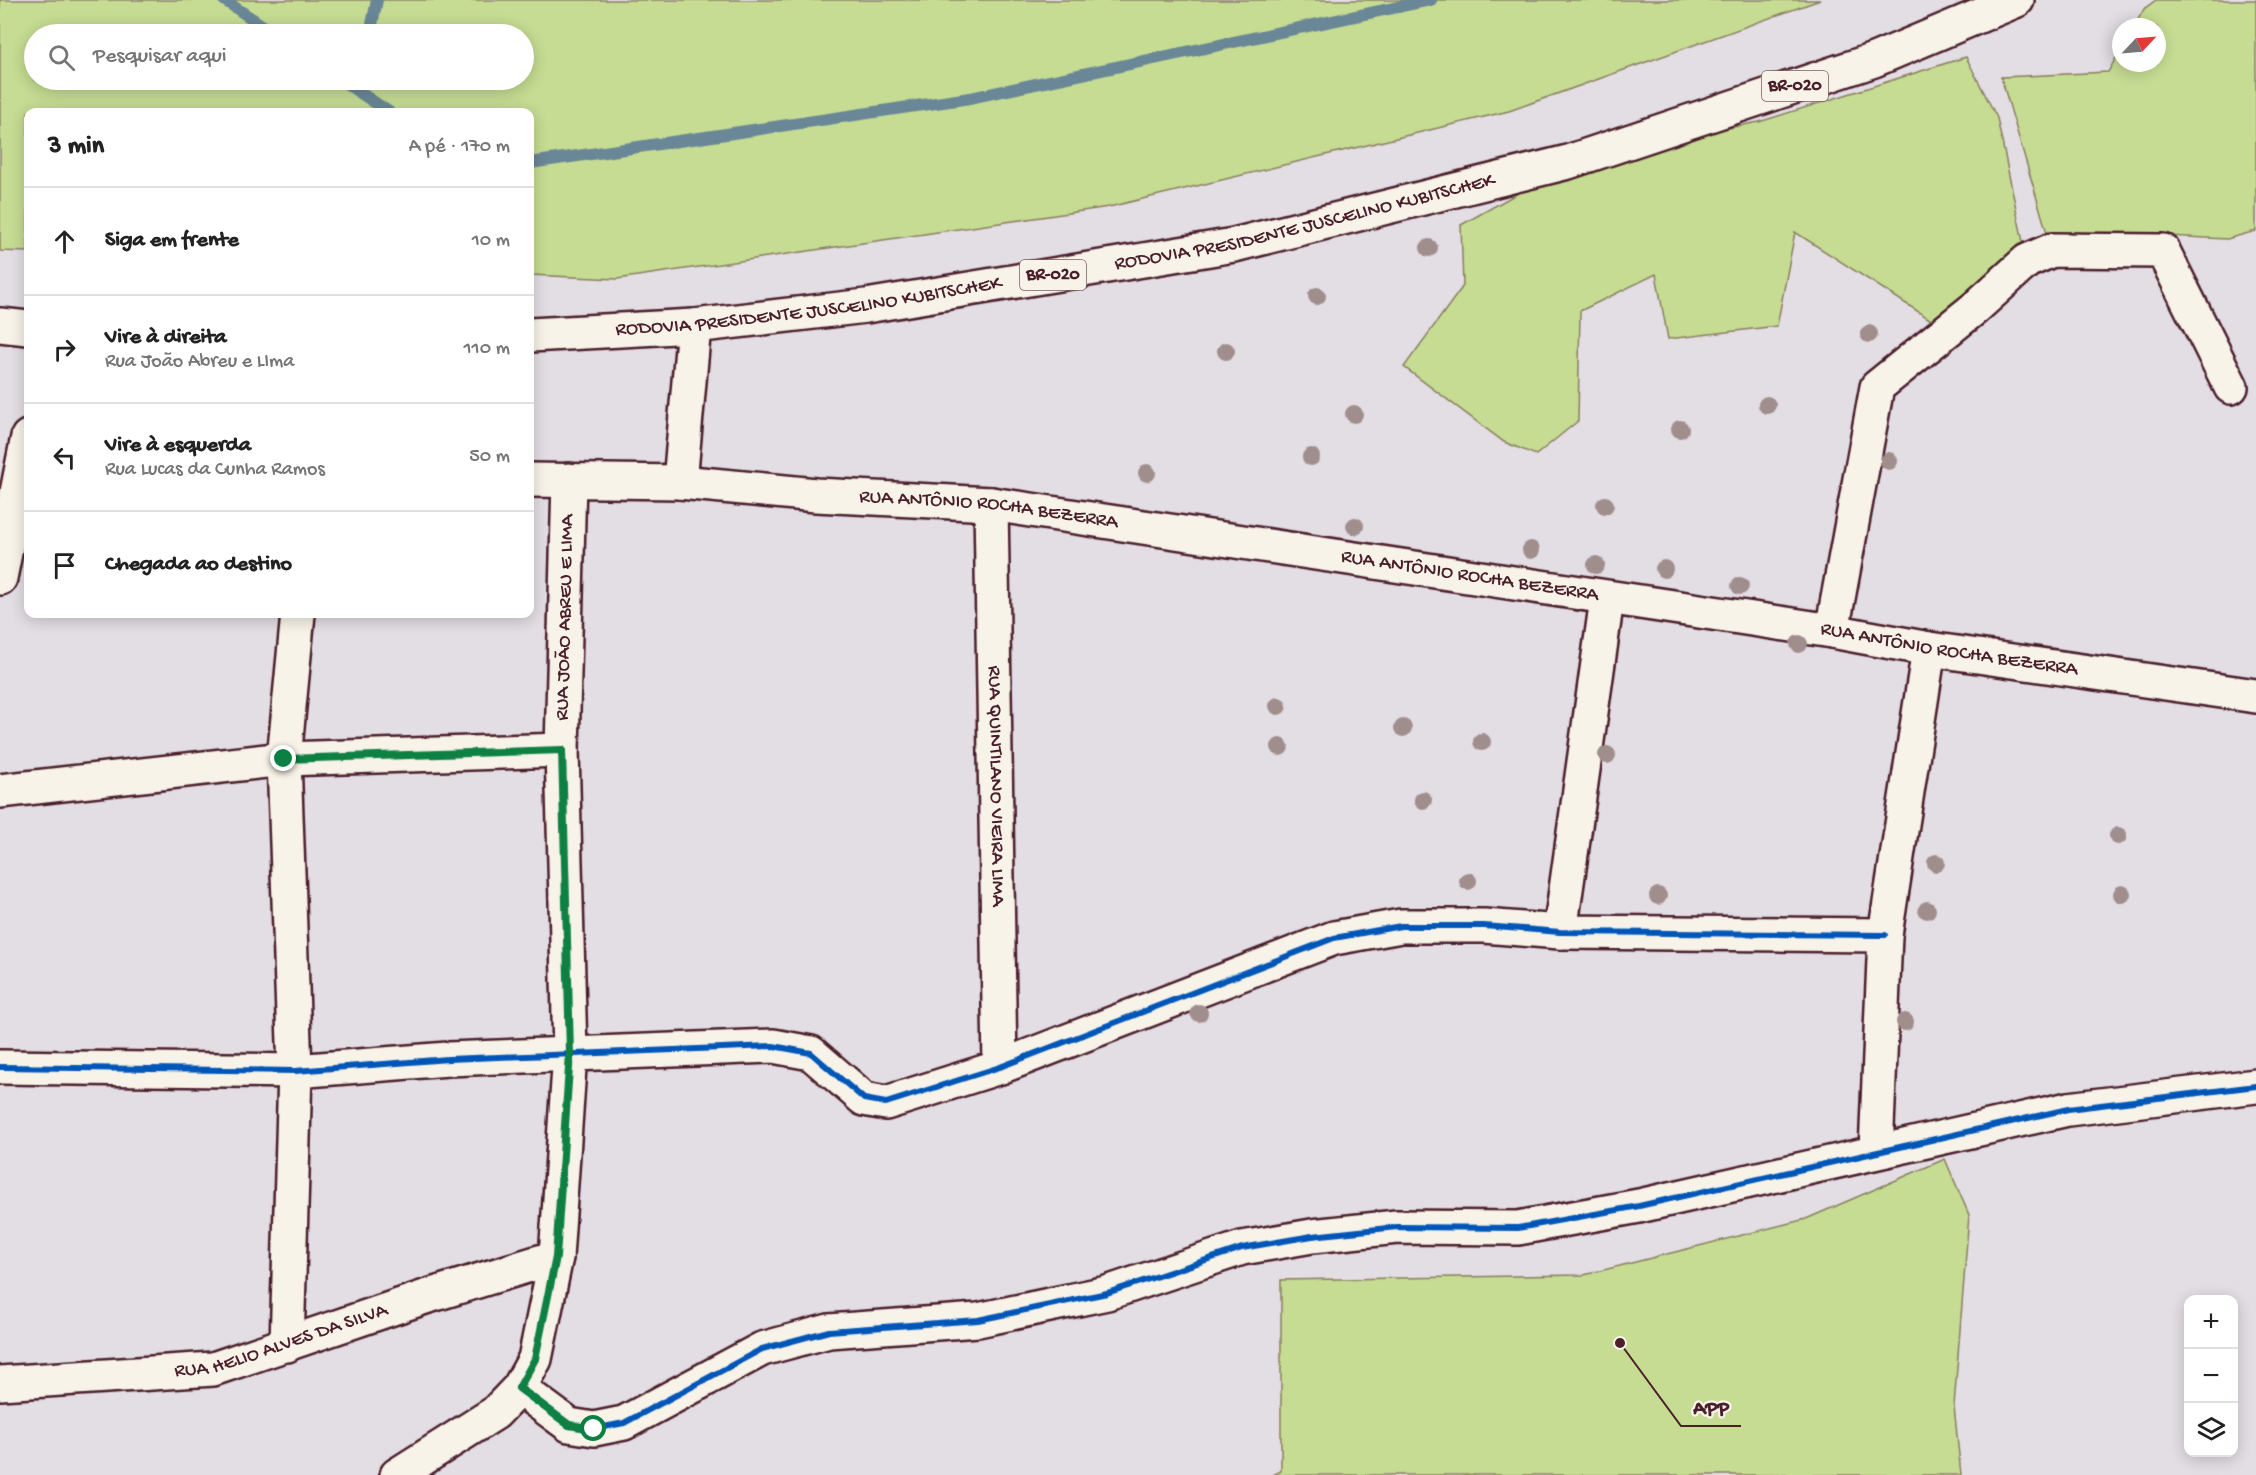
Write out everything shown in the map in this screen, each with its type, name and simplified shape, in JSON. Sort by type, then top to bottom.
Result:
[{"type":"main road","name":"RODOVIA PRESIDENTE JUSCELINO KUBITSCHEK","points":[[534,335],[694,326],[866,306],[1234,245],[1568,162],[1874,60],[2017,0]]},
{"type":"main road","points":[[1832,631],[1877,387],[1976,308],[2027,261],[2052,250],[2163,251],[2222,364],[2231,387]]},
{"type":"main road","points":[[0,325],[24,328]]},
{"type":"main road","points":[[680,482],[694,326]]},
{"type":"main road","points":[[0,578],[20,451]]},
{"type":"main road","name":"RUA ANTÔNIO ROCHA BEZERRA","points":[[534,480],[680,482],[816,495],[991,504],[1832,631],[1929,649],[2256,696]]},
{"type":"main road","name":"RUA JOÃO ABREU E LIMA","points":[[397,1475],[495,1413],[519,1388],[535,1359],[556,1257],[570,1053],[562,750],[569,480]]},
{"type":"main road","name":"RUA QUINTILANO VIEIRA LIMA","points":[[991,504],[999,1067]]},
{"type":"main road","points":[[1560,932],[1607,598]]},
{"type":"main road","points":[[287,1346],[295,1071],[284,759],[297,618]]},
{"type":"main road","points":[[1876,1152],[1885,935],[1929,649]]},
{"type":"main road","points":[[0,791],[284,759],[562,750]]},
{"type":"main road","points":[[0,1067],[295,1071],[448,1059],[773,1046],[811,1053],[864,1099],[886,1103],[999,1067],[1334,938],[1401,926],[1484,926],[1560,932],[1885,935]]},
{"type":"main road","points":[[519,1388],[569,1425],[594,1429],[624,1423],[762,1349],[829,1331],[978,1320],[1107,1293],[1242,1248],[1312,1236],[1397,1227],[1518,1228],[1639,1206],[2068,1109],[2256,1086]]},
{"type":"main road","name":"RUA HELIO ALVES DA SILVA","points":[[0,1383],[213,1369],[287,1346],[425,1297],[556,1257]]},
{"type":"green space","points":[[0,0],[1820,0],[1509,111],[1109,207],[617,279],[534,275],[534,108],[24,108],[24,252],[0,251]]},
{"type":"green space","points":[[2156,0],[2256,0],[2256,231],[2227,239],[2167,236],[2052,250],[2001,77],[2108,72],[2112,65],[2112,72],[2166,72],[2166,18],[2139,18],[2144,9]]},
{"type":"green space","points":[[1966,57],[1997,118],[2027,261],[1942,327],[1795,232],[1777,326],[1668,339],[1656,274],[1580,311],[1578,421],[1536,455],[1504,442],[1404,367],[1463,286],[1461,225],[1582,157],[1759,122]]},
{"type":"green space","points":[[1945,1159],[1969,1215],[1954,1406],[1961,1475],[1273,1475],[1281,1471],[1281,1280],[1584,1275],[1806,1219]]},
{"type":"waterway","points":[[224,0],[260,24]]},
{"type":"waterway","points":[[372,24],[377,0]]},
{"type":"waterway","points":[[534,162],[970,98],[1431,0]]},
{"type":"waterway","points":[[356,90],[383,108]]},
{"type":"cycle path","points":[[0,1067],[295,1071],[448,1059],[773,1046],[811,1053],[864,1099],[886,1103],[1000,1067],[1334,938],[1401,926],[1484,926],[1560,932],[1885,935]]},
{"type":"cycle path","points":[[519,1388],[569,1425],[594,1429],[624,1423],[762,1349],[829,1331],[978,1320],[1107,1293],[1242,1248],[1312,1236],[1397,1227],[1518,1228],[1639,1206],[2068,1109],[2256,1086]]},
{"type":"place","name":"APP","points":[[1620,1343]]},
{"type":"route","points":[[284,759],[562,750],[570,1053],[556,1257],[535,1359],[519,1388],[569,1425],[594,1429]]}]
